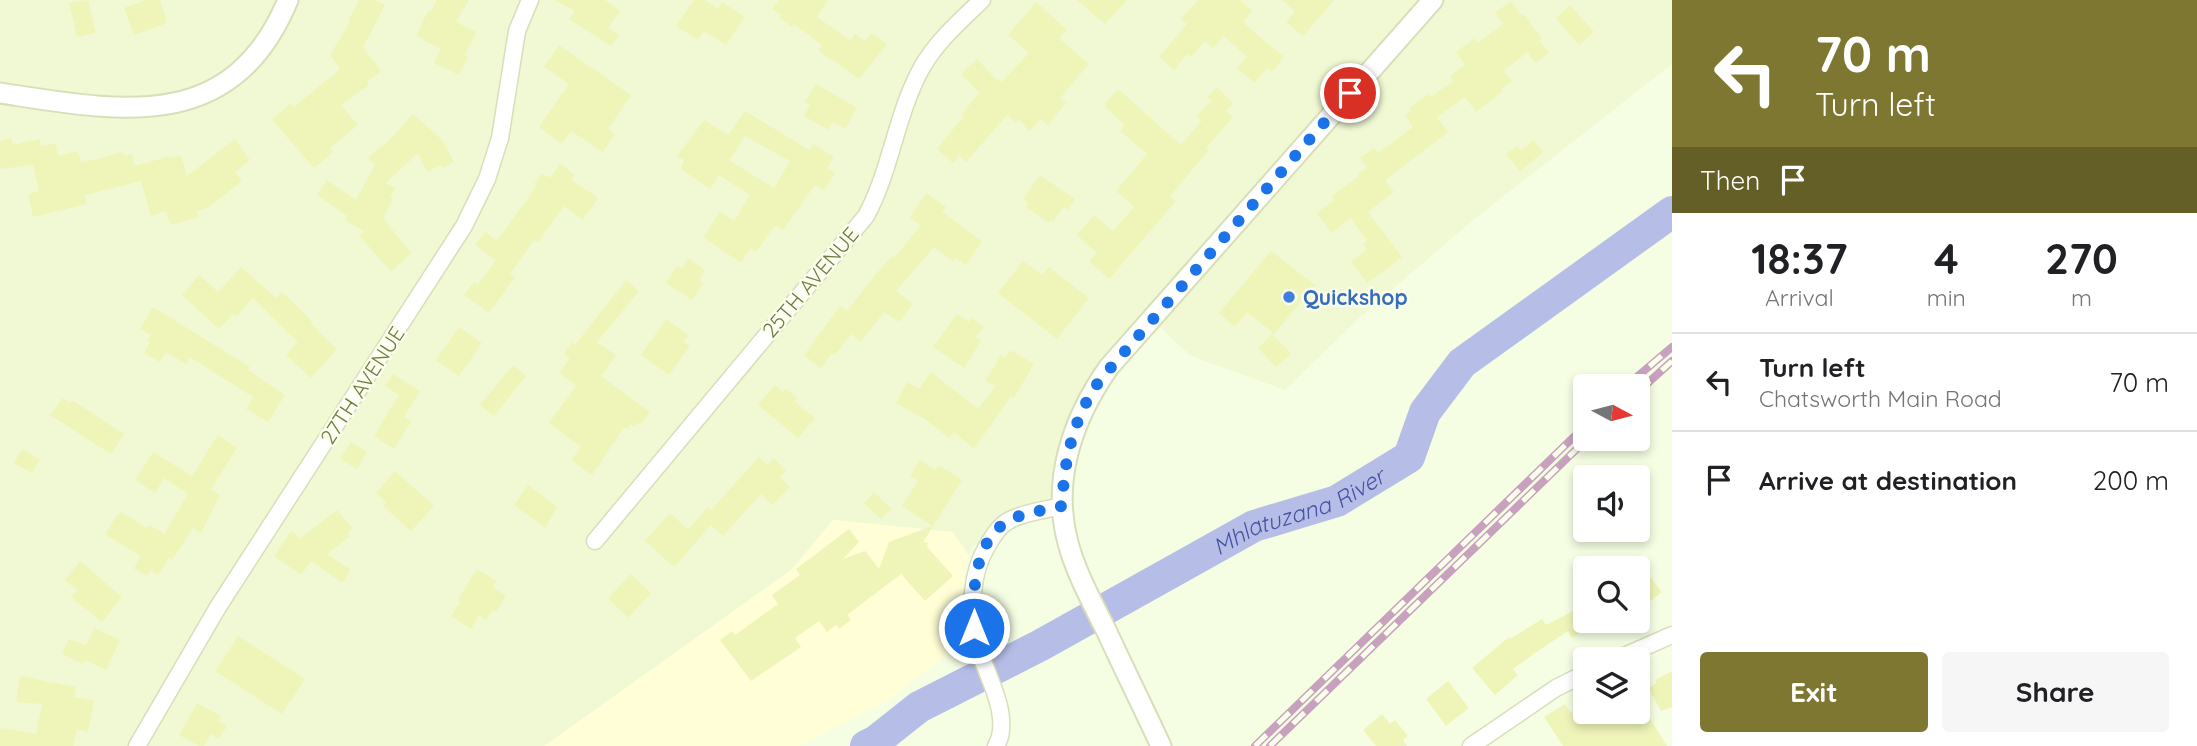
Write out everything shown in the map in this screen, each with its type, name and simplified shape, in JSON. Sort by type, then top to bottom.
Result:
[{"type":"street","points":[[0,93],[108,108],[145,108],[180,103],[207,94],[235,75],[260,51],[288,0]]},
{"type":"street","name":"27TH AVENUE","points":[[137,746],[218,607],[464,226],[486,179],[500,138],[517,31],[530,0]]},
{"type":"street","name":"25TH AVENUE","points":[[595,541],[866,216],[878,191],[910,90],[922,67],[946,36],[982,0]]},
{"type":"street","points":[[1161,746],[1080,576],[1068,542],[1062,506],[1063,473],[1070,441],[1091,392],[1109,367],[1433,0]]},
{"type":"street","points":[[996,746],[1002,729],[1000,711],[975,639],[975,576],[982,554],[994,534],[1009,520],[1062,506]]},
{"type":"street","points":[[1645,647],[1672,635]]},
{"type":"street","points":[[1471,746],[1556,688],[1573,680]]},
{"type":"shaded area","points":[[0,0],[1672,0],[1672,64],[1472,221],[1361,316],[1285,390],[1191,356],[1152,320],[1091,394],[1063,505],[993,533],[973,546],[968,555],[953,532],[833,520],[791,570],[544,746],[0,746]]},
{"type":"shaded area","points":[[833,520],[953,532],[968,555],[963,578],[962,643],[890,699],[799,746],[544,746],[791,570]]},
{"type":"building","points":[[88,0],[96,33],[77,37],[69,3]]},
{"type":"building","points":[[146,0],[160,0],[167,23],[134,35],[124,8]]},
{"type":"building","points":[[359,0],[375,0],[385,5],[363,47],[381,71],[367,82],[369,85],[341,105],[358,125],[330,148],[333,152],[314,168],[272,120],[291,103],[294,107],[340,69],[330,55],[350,22],[348,21]]},
{"type":"building","points":[[437,0],[469,0],[456,22],[476,32],[459,75],[434,63],[441,49],[416,36],[428,11],[430,12]]},
{"type":"building","points":[[554,0],[605,0],[620,11],[608,28],[619,35],[611,46],[569,19],[575,11]]},
{"type":"building","points":[[694,0],[705,0],[718,9],[722,2],[745,17],[726,45],[704,31],[698,40],[676,26]]},
{"type":"building","points":[[779,0],[828,0],[817,17],[850,41],[855,34],[865,41],[871,33],[887,44],[859,79],[818,50],[822,45],[794,24],[792,27],[779,17],[781,15],[772,9]]},
{"type":"building","points":[[1077,0],[1127,0],[1105,24]]},
{"type":"building","points":[[1198,0],[1240,0],[1252,11],[1244,20],[1246,25],[1284,57],[1272,72],[1267,68],[1255,83],[1237,68],[1247,57],[1224,36],[1213,48],[1205,41],[1191,57],[1187,54],[1174,70],[1159,57],[1187,24],[1181,19]]},
{"type":"building","points":[[1282,0],[1334,0],[1303,36],[1286,22],[1295,11]]},
{"type":"building","points":[[1511,1],[1542,39],[1539,40],[1549,53],[1535,63],[1528,52],[1504,70],[1512,81],[1476,112],[1465,97],[1437,117],[1448,132],[1385,180],[1394,192],[1368,212],[1402,257],[1367,283],[1351,261],[1367,250],[1363,244],[1367,241],[1351,218],[1331,233],[1317,213],[1335,199],[1332,196],[1367,167],[1360,158],[1374,148],[1378,153],[1413,127],[1405,115],[1411,111],[1409,108],[1429,94],[1431,97],[1453,81],[1450,76],[1465,65],[1456,52],[1475,38],[1478,43],[1503,24],[1495,13]]},
{"type":"building","points":[[1036,2],[1067,30],[1059,38],[1089,64],[1060,98],[1066,103],[1048,125],[1041,119],[1029,131],[1019,119],[1016,123],[1007,115],[966,162],[959,156],[953,163],[937,149],[979,93],[961,74],[977,59],[1002,82],[1029,53],[1008,35]]},
{"type":"building","points":[[1570,5],[1594,32],[1579,45],[1556,18]]},
{"type":"building","points":[[559,45],[631,95],[608,129],[615,134],[603,152],[571,131],[562,144],[539,127],[569,84],[544,67]]},
{"type":"building","points":[[816,84],[857,108],[845,129],[833,122],[828,130],[804,116],[810,105],[805,102]]},
{"type":"building","points":[[1217,87],[1233,103],[1226,111],[1233,117],[1170,196],[1176,201],[1109,279],[1089,261],[1097,253],[1077,235],[1094,215],[1113,231],[1134,207],[1116,191],[1147,154],[1120,131],[1125,125],[1105,107],[1107,101],[1118,89],[1181,145],[1202,120],[1197,116],[1211,101],[1207,97]]},
{"type":"building","points":[[745,111],[809,150],[813,144],[834,157],[827,168],[835,173],[823,191],[815,185],[783,230],[777,226],[773,228],[756,252],[751,248],[741,263],[703,237],[720,212],[734,221],[750,195],[719,175],[710,189],[681,169],[684,160],[677,156],[704,120],[728,135]],"holes":[[[745,136],[790,161],[774,188],[729,160]]]},
{"type":"building","points":[[413,114],[443,141],[454,162],[427,172],[418,153],[386,183],[395,188],[390,198],[393,199],[383,218],[411,253],[391,272],[359,235],[364,231],[345,220],[347,216],[317,195],[327,180],[356,200],[375,165],[368,158],[384,146]]},
{"type":"building","points":[[11,138],[13,145],[40,139],[41,146],[55,143],[58,156],[78,151],[81,163],[123,152],[125,156],[132,154],[135,166],[181,155],[187,176],[235,139],[250,160],[235,172],[242,181],[209,207],[197,211],[199,217],[170,225],[166,211],[151,216],[141,181],[85,195],[87,204],[33,217],[28,194],[39,191],[33,165],[0,169],[0,141]]},
{"type":"building","points":[[1534,140],[1543,152],[1520,171],[1506,154],[1517,146],[1521,150]]},
{"type":"building","points":[[560,164],[575,175],[572,180],[598,198],[583,220],[564,206],[538,242],[534,240],[510,274],[515,277],[489,313],[464,295],[474,282],[478,285],[496,260],[475,245],[485,232],[497,241],[537,185],[534,184],[542,173],[550,178]]},
{"type":"building","points":[[1040,175],[1075,199],[1068,210],[1063,207],[1053,222],[1050,220],[1049,223],[1026,207],[1029,203],[1023,199]]},
{"type":"building","points":[[926,193],[946,207],[942,212],[982,241],[966,265],[955,258],[953,261],[934,247],[896,291],[913,304],[899,322],[884,312],[861,342],[851,334],[821,368],[804,355],[840,306],[847,311],[876,274],[892,256],[894,258],[921,225],[910,218]]},
{"type":"building","points":[[1271,251],[1315,285],[1274,334],[1247,312],[1235,327],[1219,313]]},
{"type":"building","points":[[688,258],[705,270],[699,280],[703,283],[692,300],[666,283],[677,266],[682,269]]},
{"type":"building","points":[[1023,261],[1042,275],[1049,267],[1089,298],[1057,339],[998,293]]},
{"type":"building","points":[[241,267],[276,298],[282,292],[337,349],[311,378],[286,355],[298,342],[253,298],[237,316],[234,313],[219,329],[182,295],[199,275],[218,292]]},
{"type":"building","points":[[626,280],[639,291],[597,342],[616,355],[601,376],[650,412],[641,425],[637,422],[634,427],[630,424],[627,429],[624,427],[592,475],[571,460],[581,447],[549,423],[576,386],[559,373],[570,358],[564,354],[572,342],[575,345]]},
{"type":"building","points":[[153,307],[250,367],[248,370],[285,395],[268,422],[246,409],[253,397],[190,357],[186,364],[166,352],[160,362],[144,353],[151,335],[140,329]]},
{"type":"building","points":[[957,314],[969,322],[972,318],[984,327],[976,337],[981,341],[964,368],[933,347]]},
{"type":"building","points":[[666,319],[688,335],[683,342],[690,346],[669,375],[641,355]]},
{"type":"building","points":[[459,327],[482,343],[459,376],[436,360]]},
{"type":"building","points":[[1272,334],[1291,353],[1276,367],[1258,348]]},
{"type":"building","points":[[1010,350],[1034,364],[1014,398],[1011,396],[974,449],[954,432],[949,438],[925,419],[896,403],[907,382],[919,389],[931,372],[978,409],[995,386],[985,381],[1001,355],[1005,358]]},
{"type":"building","points":[[513,365],[526,376],[494,416],[480,405]]},
{"type":"building","points":[[393,374],[420,391],[404,417],[411,422],[394,449],[374,436],[399,395],[385,386]]},
{"type":"building","points":[[775,385],[783,392],[786,389],[797,398],[794,401],[815,418],[798,438],[758,405]]},
{"type":"building","points":[[63,398],[70,403],[72,400],[124,434],[111,454],[50,415]]},
{"type":"building","points":[[218,435],[237,448],[211,489],[220,495],[201,533],[193,528],[172,560],[169,558],[158,575],[151,571],[147,576],[134,569],[140,556],[105,534],[120,511],[147,528],[150,525],[164,534],[188,494],[164,478],[155,493],[135,480],[153,452],[192,476]]},
{"type":"building","points":[[351,442],[367,452],[357,469],[340,459]]},
{"type":"building","points":[[22,449],[40,460],[32,473],[14,463]]},
{"type":"building","points":[[759,457],[767,465],[774,458],[786,471],[780,477],[790,487],[772,505],[761,494],[723,536],[711,525],[674,567],[645,541],[670,513],[688,530],[708,507],[711,510]]},
{"type":"building","points":[[920,460],[935,470],[939,465],[962,480],[923,542],[928,543],[927,547],[953,576],[925,601],[901,574],[847,615],[851,620],[839,629],[836,625],[827,632],[819,621],[795,638],[801,647],[751,681],[720,640],[732,631],[735,635],[778,604],[772,595],[800,575],[796,569],[849,529],[859,542],[843,559],[865,551],[879,569],[889,542],[932,526],[902,506],[918,481],[910,476]]},
{"type":"building","points":[[395,471],[434,506],[411,531],[383,506],[386,502],[376,493]]},
{"type":"building","points":[[528,485],[557,507],[545,528],[514,505]]},
{"type":"building","points":[[874,492],[891,509],[881,519],[864,503]]},
{"type":"building","points":[[337,510],[353,529],[347,534],[350,536],[327,554],[351,570],[342,583],[311,561],[301,575],[274,556],[291,531],[301,538]]},
{"type":"building","points":[[80,561],[122,597],[102,622],[71,597],[77,590],[65,580]]},
{"type":"building","points":[[477,569],[496,581],[493,587],[506,596],[496,612],[492,610],[486,620],[479,615],[471,629],[451,616]]},
{"type":"building","points":[[631,574],[651,593],[628,618],[608,598]]},
{"type":"building","points":[[1650,576],[1662,592],[1650,602]]},
{"type":"building","points":[[1573,611],[1573,633],[1581,633],[1572,638],[1568,631],[1513,669],[1518,675],[1495,695],[1472,668],[1509,637],[1510,639],[1542,619],[1546,625]]},
{"type":"building","points":[[94,628],[120,640],[106,670],[85,660],[83,664],[62,654],[69,639],[86,645]]},
{"type":"building","points":[[238,636],[305,679],[282,714],[215,671]]},
{"type":"building","points":[[1672,671],[1672,707],[1661,711],[1650,692],[1650,687],[1657,683],[1655,680]]},
{"type":"building","points":[[20,676],[76,687],[74,697],[94,701],[88,732],[77,729],[73,746],[0,746],[0,728],[36,734],[42,704],[16,702]]},
{"type":"building","points":[[1448,681],[1469,708],[1446,726],[1426,699]]},
{"type":"building","points":[[197,703],[221,716],[219,721],[227,726],[219,739],[211,734],[204,746],[179,735]]},
{"type":"building","points":[[1565,704],[1570,712],[1573,712],[1573,724],[1650,724],[1650,718],[1667,746],[1563,746],[1544,717]]},
{"type":"building","points":[[1382,714],[1390,724],[1395,720],[1408,736],[1403,740],[1407,746],[1376,746],[1363,730]]},
{"type":"waterway","name":"Mhlatuzana River","points":[[866,746],[919,707],[1041,645],[1254,526],[1337,501],[1409,457],[1425,412],[1462,363],[1672,212]]},
{"type":"railway","points":[[1640,374],[1672,347]]},
{"type":"railway","points":[[1650,381],[1672,361]]},
{"type":"railway","points":[[1255,746],[1573,438]]},
{"type":"railway","points":[[1270,746],[1574,452]]},
{"type":"place","name":"Quickshop","points":[[1289,297]]},
{"type":"route","points":[[974,628],[975,576],[982,554],[994,534],[1009,520],[1062,506],[1063,473],[1070,441],[1091,392],[1109,367],[1350,93]]}]
